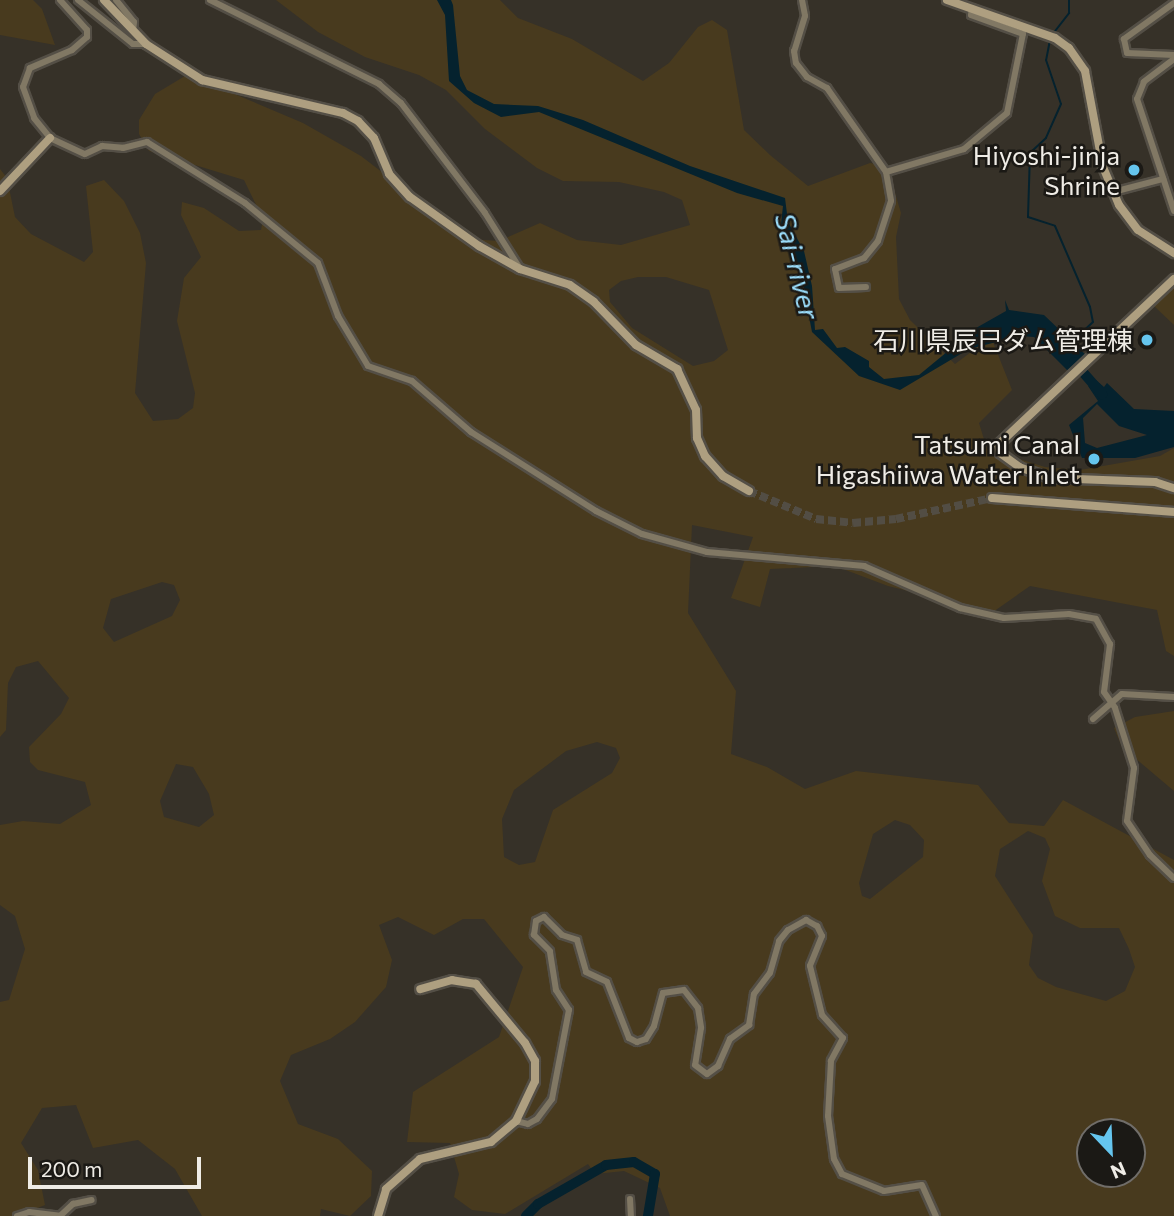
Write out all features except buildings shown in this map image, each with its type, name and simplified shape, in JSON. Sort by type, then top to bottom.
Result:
[{"type":"street","points":[[60,0],[87,30],[87,37],[72,50],[30,68],[23,87],[34,118],[50,138],[85,154],[102,146],[123,148],[147,142],[245,203],[318,262],[338,316],[368,366],[412,381],[471,432],[625,528],[725,555],[864,566],[960,608],[1004,618],[1069,614],[1096,619],[1110,644],[1104,692],[1111,701],[1134,768],[1127,821],[1150,855],[1174,878]]},
{"type":"street","points":[[78,0],[133,44],[146,44]]},
{"type":"street","points":[[104,0],[146,44],[202,79],[343,113],[358,121],[374,138],[389,174],[410,197],[479,246],[520,269],[570,285],[594,302],[636,345],[677,369],[696,410],[697,438],[705,456],[723,476],[750,491]]},
{"type":"street","points":[[116,0],[134,22],[133,31]]},
{"type":"street","points":[[210,0],[379,84],[394,97],[485,213],[520,269]]},
{"type":"street","points":[[802,0],[805,16],[794,51],[796,63],[807,76],[827,88],[886,172],[891,201],[878,241],[864,258],[835,269],[839,288],[866,287]]},
{"type":"street","points":[[947,0],[1055,38],[1077,58],[1085,71],[1103,167],[1114,192],[1138,229],[1174,253]]},
{"type":"street","points":[[1174,3],[1124,39],[1127,53],[1174,57]]},
{"type":"street","points":[[886,172],[964,149],[1007,113],[1023,34],[971,15],[973,9]]},
{"type":"street","points":[[1174,57],[1144,82],[1137,99],[1174,211]]},
{"type":"street","points":[[0,191],[50,138]]},
{"type":"street","points":[[1114,192],[1163,179]]},
{"type":"street","points":[[1174,279],[998,445],[1000,453],[1019,467],[1050,478],[1156,482],[1174,488]]},
{"type":"street","points":[[992,498],[1174,512]]},
{"type":"street","points":[[1093,719],[1111,701],[1132,692],[1174,697]]},
{"type":"street","points":[[516,1121],[528,1124],[537,1119],[552,1100],[569,1010],[556,990],[550,951],[534,935],[536,921],[544,917],[562,935],[577,940],[586,972],[607,982],[629,1038],[637,1042],[646,1039],[654,1026],[663,993],[684,990],[698,1008],[701,1028],[695,1065],[707,1074],[718,1066],[730,1039],[748,1025],[754,995],[770,973],[779,941],[788,930],[806,920],[817,926],[822,936],[810,966],[822,1015],[843,1038],[831,1061],[828,1116],[834,1159],[842,1174],[884,1192],[922,1185],[936,1216]]},
{"type":"street","points":[[378,1216],[386,1189],[420,1159],[491,1142],[516,1121],[535,1081],[535,1061],[525,1043],[475,984],[452,980],[420,989]]},
{"type":"street","points":[[631,1199],[631,1216]]},
{"type":"street","points":[[17,1216],[29,1212],[60,1216],[73,1204],[92,1200]]},
{"type":"shaded area","points":[[0,0],[33,0],[42,9],[55,45],[0,35]]},
{"type":"shaded area","points":[[276,0],[500,0],[518,18],[572,39],[643,81],[669,63],[698,27],[712,20],[727,30],[744,130],[770,155],[808,186],[870,163],[887,166],[901,213],[896,237],[899,299],[910,320],[955,364],[991,337],[1012,390],[979,423],[987,449],[1045,467],[1080,470],[1160,456],[1174,448],[1174,656],[1166,651],[1157,610],[1030,586],[993,612],[888,586],[835,566],[770,569],[760,607],[731,598],[753,537],[692,525],[688,613],[736,691],[731,754],[767,767],[805,789],[856,771],[978,785],[1009,823],[1044,826],[1063,800],[1174,860],[1174,1216],[670,1216],[660,1188],[624,1171],[595,1174],[588,1164],[505,1214],[472,1210],[454,1197],[459,1174],[450,1143],[407,1142],[413,1092],[499,1037],[523,967],[484,919],[463,919],[434,935],[398,917],[379,925],[392,960],[386,987],[355,1022],[330,1039],[291,1055],[280,1081],[298,1124],[338,1139],[372,1171],[371,1196],[350,1216],[321,1209],[320,1216],[202,1216],[175,1169],[138,1140],[93,1148],[76,1105],[42,1108],[21,1143],[38,1170],[45,1205],[17,1216],[0,1216],[0,1002],[9,1000],[25,949],[15,916],[0,905],[0,825],[23,821],[60,824],[91,805],[85,782],[38,770],[30,762],[29,747],[61,714],[69,698],[38,661],[16,667],[8,683],[6,730],[0,737],[0,169],[7,178],[15,217],[31,234],[84,262],[93,252],[86,186],[104,180],[124,201],[140,233],[146,263],[135,393],[153,421],[178,419],[193,408],[195,393],[177,321],[184,278],[201,257],[181,215],[182,202],[204,208],[239,231],[261,230],[263,219],[244,180],[149,151],[139,134],[139,120],[155,94],[195,70],[225,90],[303,123],[361,156],[469,239],[499,241],[540,223],[577,240],[621,245],[690,225],[682,200],[664,192],[619,182],[563,181],[537,168],[485,129],[446,90],[419,75],[365,57],[318,32]],"holes":[[[638,277],[666,277],[709,290],[728,350],[714,361],[693,366],[632,328],[610,302],[609,290],[621,281]],[[162,582],[174,585],[180,600],[172,616],[114,642],[103,628],[111,599]],[[597,742],[616,748],[620,758],[612,773],[553,810],[535,862],[519,865],[504,857],[502,819],[514,790],[566,751]],[[176,764],[193,767],[209,794],[214,815],[199,827],[164,817],[160,801]],[[895,820],[910,825],[924,840],[923,857],[870,899],[862,896],[859,883],[873,834]],[[1028,831],[1045,838],[1050,849],[1042,881],[1055,916],[1080,928],[1119,928],[1135,967],[1125,991],[1106,1001],[1056,987],[1038,978],[1029,965],[1033,935],[995,876],[1000,849]]]},
{"type":"shaded area","points":[[1174,286],[1174,325],[1154,306]]},
{"type":"shaded area","points":[[1174,711],[1174,791],[1122,747],[1114,728],[1135,717]]},
{"type":"water","points":[[437,0],[451,0],[453,5],[460,76],[467,90],[494,104],[538,106],[583,120],[690,166],[785,198],[788,222],[804,251],[812,286],[815,330],[823,329],[837,348],[845,347],[869,361],[869,367],[884,379],[919,375],[976,328],[1006,311],[1005,300],[1009,310],[1044,315],[1089,358],[1071,374],[1034,337],[1020,336],[969,349],[900,390],[859,376],[812,332],[801,274],[781,224],[783,206],[737,193],[539,112],[501,117],[474,103],[449,81],[445,15]]},
{"type":"water","points":[[1096,380],[1104,387],[1107,383],[1134,409],[1174,411],[1174,447],[1135,458],[1082,458],[1069,425],[1098,401],[1088,386],[1093,387]],"holes":[[[1097,404],[1119,426],[1147,435],[1097,448],[1085,443],[1083,418]]]},
{"type":"waterway","points":[[1052,35],[1069,13],[1069,0]]},
{"type":"waterway","points":[[1050,40],[1046,60],[1061,104],[1046,138],[1030,153],[1028,217],[1055,226],[1090,307],[1093,322],[1074,340]]},
{"type":"waterway","name":"Sai-river","points":[[1074,362],[1102,394]]},
{"type":"waterway","points":[[526,1216],[538,1204],[606,1165],[634,1162],[655,1174],[648,1216]]},
{"type":"tunnel","points":[[749,491],[816,519],[853,523],[896,519],[992,498]]},
{"type":"place","name":"Hiyoshi-jinja Shrine","points":[[1134,170]]},
{"type":"place","name":"石川県辰巳ダム管理棟","points":[[1147,340]]},
{"type":"place","name":"Tatsumi Canal Higashiiwa Water Inlet","points":[[1094,459]]}]
